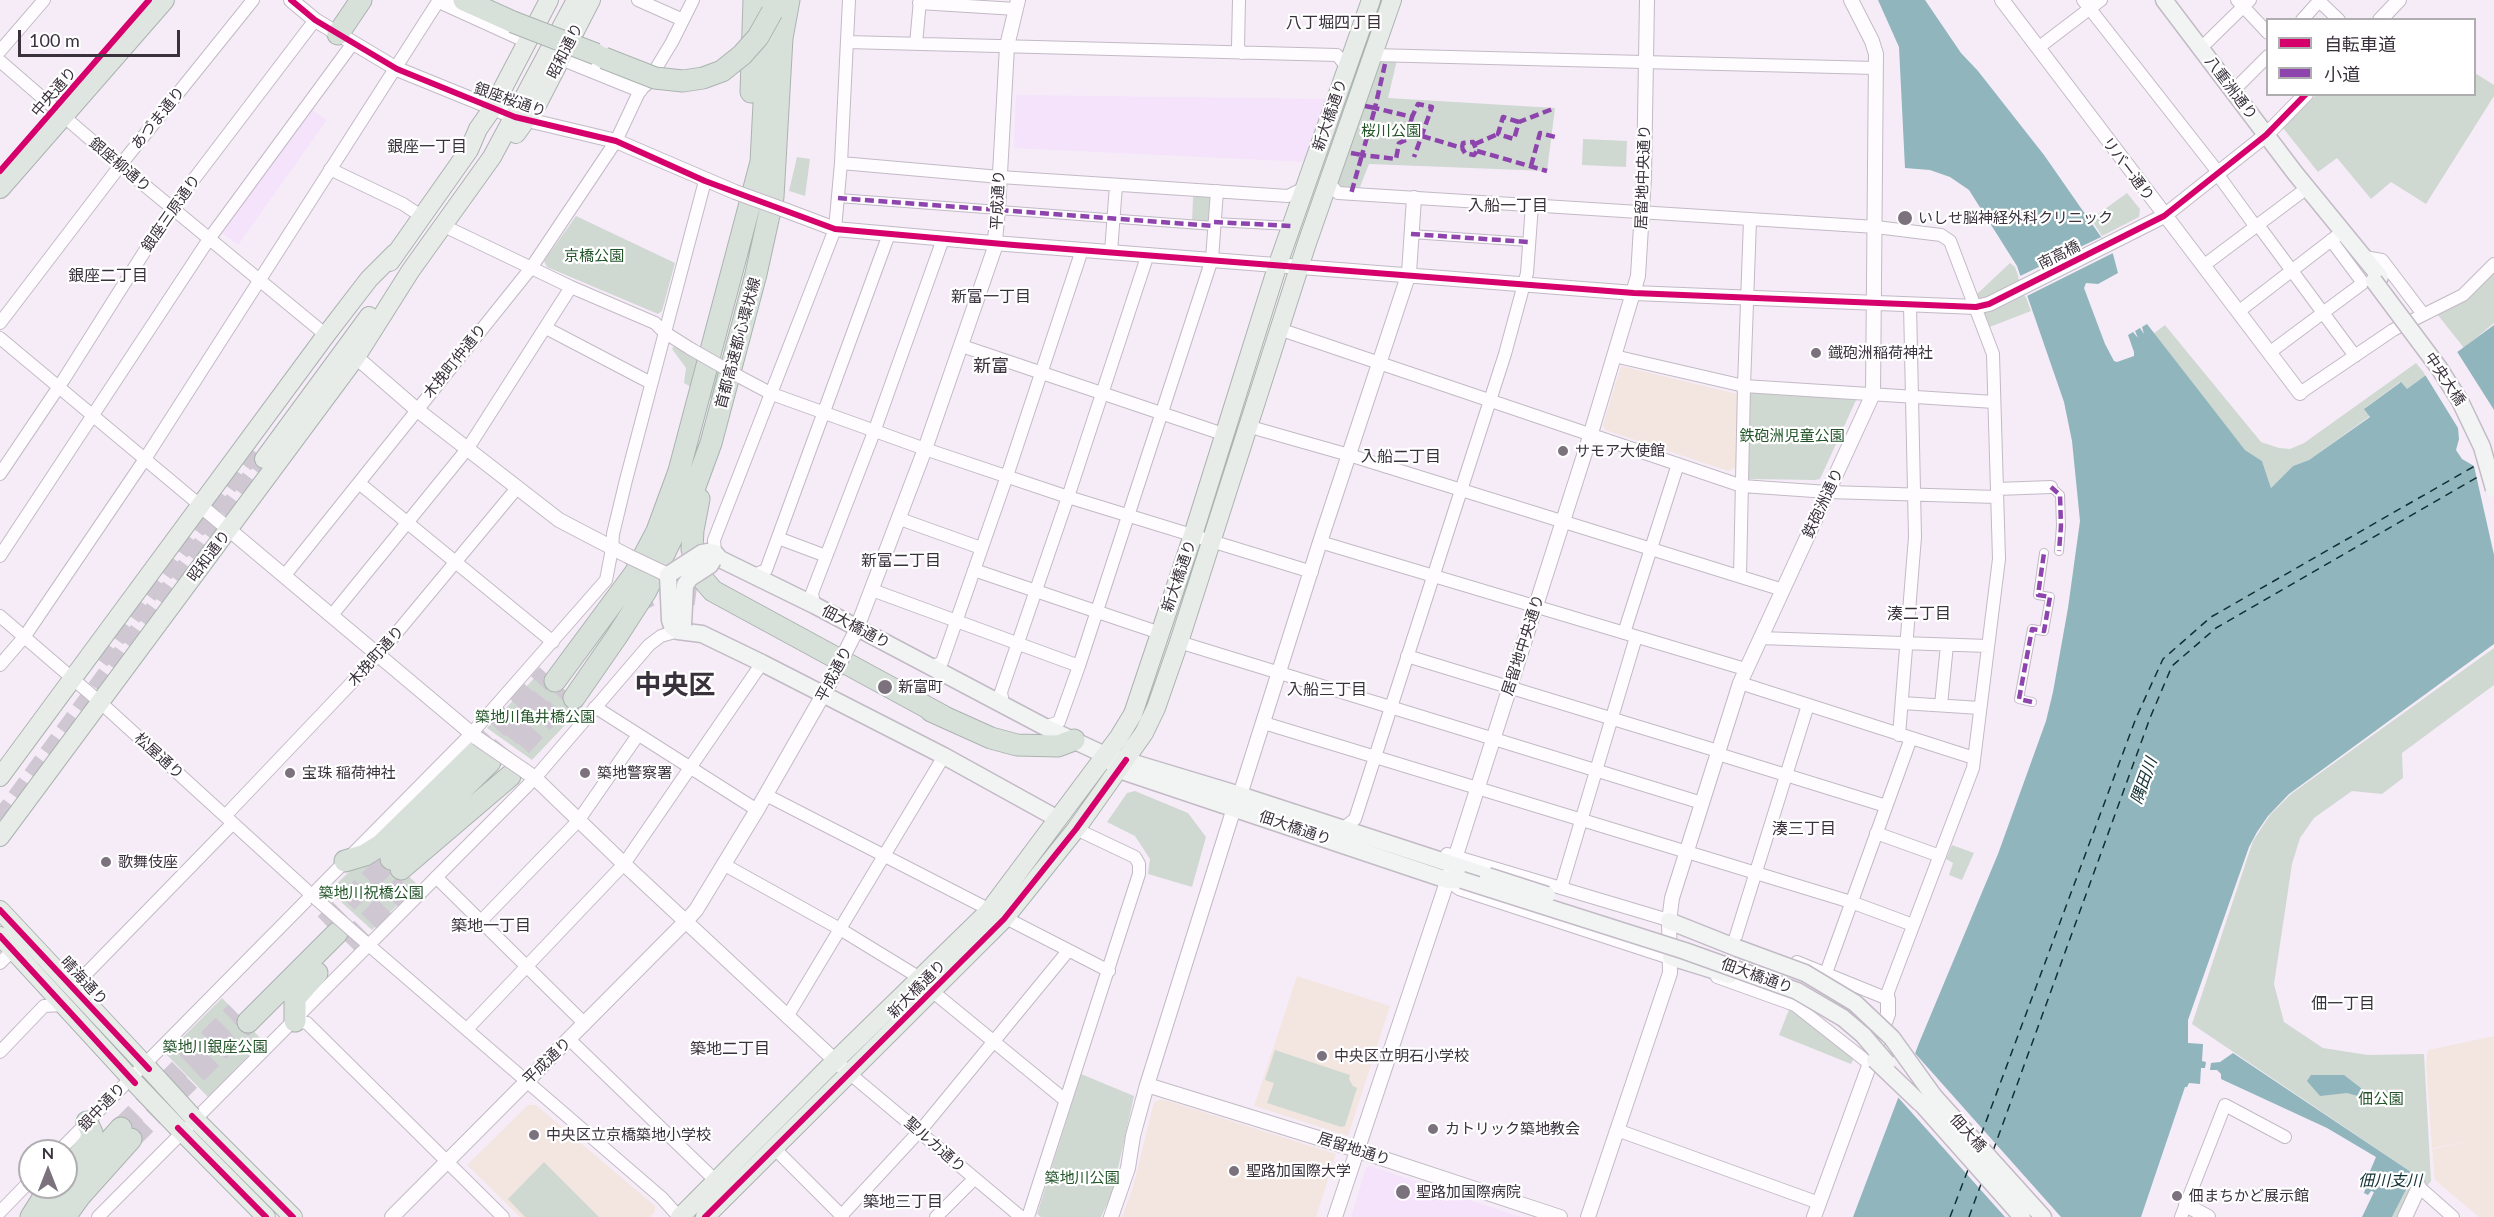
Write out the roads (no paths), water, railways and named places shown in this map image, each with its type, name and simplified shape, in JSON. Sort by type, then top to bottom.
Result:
[{"type":"highway","name":"中央通り","points":[[0,188],[149,0]]},
{"type":"highway","name":"中央通り","points":[[0,171],[59,113],[164,0]]},
{"type":"highway","points":[[345,34],[361,0]]},
{"type":"highway","points":[[464,0],[656,78],[683,81],[710,77],[735,62],[765,27],[778,0]]},
{"type":"highway","points":[[719,294],[740,214],[748,168],[754,0]]},
{"type":"highway","name":"首都高速都心環状線","points":[[562,687],[600,660],[617,636],[646,591],[670,522],[682,460],[761,162],[768,25],[772,0]]},
{"type":"highway","name":"首都高速都心環状線","points":[[562,687],[631,565],[670,522],[711,443],[766,230],[775,178],[782,38],[789,0]]},
{"type":"highway","points":[[670,522],[699,454],[759,201]]},
{"type":"highway","name":"首都高速都心環状線","points":[[670,522],[692,393],[719,294],[742,234]]},
{"type":"highway","points":[[711,443],[692,539],[696,567],[706,584],[722,597],[943,716]]},
{"type":"highway","points":[[690,587],[943,716],[991,738],[1017,745],[1058,746],[1074,740]]},
{"type":"highway","points":[[562,687],[621,613]]},
{"type":"highway","points":[[345,861],[365,855],[381,845],[498,760]]},
{"type":"highway","points":[[401,868],[498,760]]},
{"type":"highway","points":[[242,1017],[348,937]]},
{"type":"highway","points":[[295,1021],[295,998],[298,992],[348,937]]},
{"type":"highway","points":[[78,1156],[90,1142],[92,1133],[87,1122]]},
{"type":"highway","points":[[48,1217],[66,1190],[126,1134],[65,1217]]},
{"type":"highway","points":[[31,1217],[42,1199]]},
{"type":"main road","name":"昭和通り","points":[[509,115],[527,41],[549,0]]},
{"type":"main road","name":"昭和通り","points":[[0,837],[356,357],[411,270],[492,157],[509,115],[563,0]]},
{"type":"main road","name":"昭和通り","points":[[509,115],[576,0]]},
{"type":"main road","name":"昭和通り","points":[[411,270],[387,291],[259,455],[377,285],[395,253],[469,150],[478,129],[509,115],[561,58],[591,0]]},
{"type":"main road","name":"新大橋通り","points":[[997,915],[1058,819],[1133,714],[1193,535],[1278,264],[1371,0]]},
{"type":"main road","name":"新大橋通り","points":[[680,1217],[835,1061],[926,984],[997,915],[1076,829],[1123,765],[1150,723],[1179,642],[1247,426],[1328,182],[1392,0]]},
{"type":"main road","name":"八重洲通り","points":[[2165,0],[2307,188],[2336,236],[2377,279]]},
{"type":"main road","name":"八重洲通り","points":[[2336,236],[2364,257],[2377,279]]},
{"type":"main road","name":"昭和通り","points":[[0,777],[326,335],[369,279],[395,253]]},
{"type":"main road","name":"中央大橋","points":[[2377,279],[2457,376],[2476,409],[2494,450]]},
{"type":"main road","name":"中央大橋","points":[[2377,279],[2460,401],[2482,447],[2494,489]]},
{"type":"main road","points":[[668,575],[702,553],[712,555],[710,565],[690,587],[678,627]]},
{"type":"main road","name":"佃大橋通り","points":[[712,555],[814,605],[856,631],[932,667],[1123,765],[1454,870],[1488,876],[1726,953],[1801,981],[1850,1010],[1889,1057]]},
{"type":"main road","points":[[668,575],[690,587]]},
{"type":"main road","points":[[668,575],[670,620],[678,627],[702,634],[825,691],[1058,819]]},
{"type":"main road","name":"佃大橋通り","points":[[1237,802],[1344,828],[1454,870],[1797,991],[1843,1018],[1889,1057]]},
{"type":"main road","name":"晴海通り","points":[[0,910],[194,1118]]},
{"type":"main road","points":[[1669,921],[1736,943],[1805,973],[1855,1003],[1892,1038],[1927,1099]]},
{"type":"main road","name":"晴海通り","points":[[0,936],[181,1131]]},
{"type":"main road","points":[[1671,957],[1730,975],[1805,1005],[1848,1034],[1927,1099]]},
{"type":"main road","name":"新大橋通り","points":[[705,1217],[849,1073],[926,984]]},
{"type":"main road","name":"佃大橋","points":[[1889,1057],[2043,1217]]},
{"type":"main road","name":"佃大橋","points":[[1927,1099],[2022,1217]]},
{"type":"main road","points":[[194,1118],[293,1217]]},
{"type":"main road","points":[[181,1131],[263,1216]]},
{"type":"street","name":"あづま通り","points":[[0,323],[120,165],[253,0]]},
{"type":"street","name":"銀座桜通り","points":[[291,0],[315,20],[345,34],[397,69],[509,115],[616,141],[705,181],[835,228],[943,239],[1634,292],[1976,308]]},
{"type":"street","points":[[638,0],[683,20]]},
{"type":"street","name":"木挽町仲通り","points":[[285,575],[531,268],[616,141],[640,90],[646,85],[693,0]]},
{"type":"street","points":[[712,555],[714,540],[835,228],[841,163],[849,0]]},
{"type":"street","points":[[1239,0],[1238,47],[1242,53]]},
{"type":"street","name":"居留地中央通り","points":[[1335,1217],[1454,870],[1477,789],[1634,292],[1638,276],[1642,213],[1647,0]]},
{"type":"street","name":"鉄砲洲通り","points":[[1588,1217],[1670,973],[1669,921],[1672,898],[1742,676],[1873,394],[1876,227],[1875,47],[1851,0]]},
{"type":"street","name":"リバー通り","points":[[2001,0],[2300,393]]},
{"type":"street","points":[[2038,48],[2087,4],[2101,0]]},
{"type":"street","points":[[2304,18],[2319,0],[2336,18]]},
{"type":"street","points":[[2382,18],[2399,0]]},
{"type":"street","points":[[0,51],[41,1]]},
{"type":"street","points":[[0,665],[25,636],[145,459],[439,1],[527,41]]},
{"type":"street","points":[[916,44],[920,2],[1017,4]]},
{"type":"street","points":[[2201,48],[2243,2],[2266,31]]},
{"type":"street","name":"平成通り","points":[[392,1217],[686,921],[766,795],[856,631],[900,519],[996,243],[1007,46],[1017,4]]},
{"type":"street","points":[[2087,4],[2355,356]]},
{"type":"street","name":"銀座三原通り","points":[[0,474],[58,388],[172,208],[315,20]]},
{"type":"street","points":[[0,556],[345,34]]},
{"type":"street","points":[[847,42],[1337,56],[1347,67]]},
{"type":"street","points":[[1373,56],[1875,68]]},
{"type":"street","points":[[561,58],[640,90]]},
{"type":"street","points":[[2233,91],[2266,58]]},
{"type":"street","name":"銀座柳通り","points":[[0,62],[120,165],[326,335]]},
{"type":"street","name":"南高橋","points":[[1976,308],[1989,304],[2164,216],[2266,135],[2304,96]]},
{"type":"street","points":[[841,163],[1000,177],[1288,196],[1304,188]]},
{"type":"street","points":[[330,169],[404,204],[422,216]]},
{"type":"street","points":[[348,937],[436,877],[498,760],[553,642],[606,580],[613,534],[705,181]]},
{"type":"street","points":[[1328,182],[1338,193],[1876,227],[1941,235],[1950,241],[1993,354],[1999,559],[1973,768],[1888,992],[1888,1014],[1814,1217]]},
{"type":"street","points":[[1111,252],[1116,185]]},
{"type":"street","points":[[2203,266],[2307,188]]},
{"type":"street","points":[[1045,727],[1059,722],[1079,666],[1212,259],[1217,191]]},
{"type":"street","points":[[838,198],[1114,219],[1291,226]]},
{"type":"street","points":[[1111,1217],[1128,1168],[1133,1136],[1147,1085],[1320,542],[1409,273],[1414,198]]},
{"type":"street","points":[[1344,828],[1355,819],[1376,758],[1505,354],[1527,273],[1532,206]]},
{"type":"street","points":[[1740,576],[1750,219]]},
{"type":"street","points":[[442,225],[571,287],[655,323],[664,332],[691,349],[772,394],[874,432],[1068,497],[1312,572]]},
{"type":"street","points":[[754,575],[766,570],[889,234]]},
{"type":"street","points":[[1411,234],[1529,242]]},
{"type":"street","points":[[2238,312],[2336,236],[2363,283],[2269,353]]},
{"type":"street","points":[[814,605],[812,593],[874,432],[943,239]]},
{"type":"street","points":[[932,667],[942,662],[1082,250]]},
{"type":"street","points":[[1003,704],[1001,692],[1148,254]]},
{"type":"street","points":[[2364,257],[2382,260],[2423,314]]},
{"type":"street","points":[[2300,393],[2393,330],[2463,295],[2494,264]]},
{"type":"street","points":[[332,615],[468,448],[571,287]]},
{"type":"street","points":[[1826,973],[1886,807],[1905,736],[1902,703],[1915,537],[1910,305]]},
{"type":"street","points":[[546,328],[651,383]]},
{"type":"street","points":[[1279,329],[1742,486],[1828,492],[1915,494],[1997,493],[2051,487],[2060,495],[2059,551]]},
{"type":"street","points":[[0,338],[379,654],[498,760],[578,820],[849,1073]]},
{"type":"street","points":[[962,346],[1223,434]]},
{"type":"street","points":[[1614,356],[1744,386],[1994,402]]},
{"type":"street","points":[[356,357],[417,409],[560,520],[612,549],[631,565],[668,575]]},
{"type":"street","points":[[1247,426],[1349,455],[1783,590]]},
{"type":"street","points":[[1623,633],[1678,464]]},
{"type":"street","points":[[359,483],[553,642]]},
{"type":"street","name":"木挽町通り","points":[[79,993],[82,978],[379,654],[517,488]]},
{"type":"street","points":[[900,519],[981,548]]},
{"type":"street","points":[[778,538],[826,556]]},
{"type":"street","points":[[1320,542],[1636,637],[1742,676],[1808,705],[1974,758]]},
{"type":"street","points":[[2032,702],[2019,699],[2032,629],[2044,631],[2050,597],[2038,595],[2044,553]]},
{"type":"street","points":[[974,570],[1160,633]]},
{"type":"street","points":[[872,590],[1079,666]]},
{"type":"street","name":"松屋通り","points":[[0,616],[101,703],[313,896],[348,937],[468,1028],[662,1198],[680,1217]]},
{"type":"street","points":[[498,760],[595,707],[649,645],[678,627]]},
{"type":"street","points":[[1561,888],[1636,637]]},
{"type":"street","points":[[1760,638],[1906,645],[1988,646]]},
{"type":"street","points":[[1179,642],[1702,802]]},
{"type":"street","points":[[1941,705],[1947,645]]},
{"type":"street","points":[[1407,656],[1612,718],[1886,807]]},
{"type":"street","points":[[468,1028],[624,864],[762,663]]},
{"type":"street","points":[[1902,703],[1980,708]]},
{"type":"street","points":[[1808,705],[1736,943],[1826,973],[1888,999]]},
{"type":"street","points":[[595,707],[757,810]]},
{"type":"street","points":[[1264,723],[1851,902],[1913,925]]},
{"type":"street","points":[[481,921],[578,820],[638,735]]},
{"type":"street","points":[[787,1017],[944,756]]},
{"type":"street","points":[[766,795],[1109,971]]},
{"type":"street","points":[[1028,1217],[1139,874],[1139,864],[1135,857],[1076,829]]},
{"type":"street","points":[[1876,833],[1940,856]]},
{"type":"street","name":"銀中通り","points":[[71,1139],[147,1067],[345,861]]},
{"type":"street","points":[[723,864],[840,929],[926,984],[1065,1100]]},
{"type":"street","points":[[1669,921],[1561,888],[1454,870],[1459,889],[1671,957],[1688,967],[1795,1005],[1870,1064]]},
{"type":"street","points":[[436,877],[585,1024]]},
{"type":"street","points":[[0,963],[13,950]]},
{"type":"street","points":[[774,1148],[842,1216],[920,1131],[1068,951]]},
{"type":"street","points":[[0,1052],[44,1006],[64,1005]]},
{"type":"street","points":[[98,1217],[194,1118],[295,1021],[307,1023],[503,1217]]},
{"type":"street","points":[[569,1039],[716,1181]]},
{"type":"street","name":"聖ルカ通り","points":[[849,1073],[1021,1217]]},
{"type":"street","name":"居留地通り","points":[[1147,1085],[1357,1150],[1560,1217]]},
{"type":"street","points":[[2208,1217],[2183,1211],[2225,1105],[2285,1137]]},
{"type":"street","points":[[1617,1130],[1819,1203]]},
{"type":"street","points":[[936,1217],[974,1179]]},
{"type":"street","points":[[2405,1217],[2419,1187],[2453,1217]]},
{"type":"street","points":[[0,1212],[18,1193]]},
{"type":"water","name":"隅田川","points":[[1878,0],[1925,0],[1961,53],[1978,71],[2044,155],[2113,254],[2118,273],[2098,284],[2086,283],[2084,288],[2105,344],[2114,361],[2134,356],[2128,335],[2133,332],[2138,338],[2135,331],[2140,328],[2144,334],[2142,327],[2147,324],[2245,450],[2262,461],[2271,488],[2293,466],[2309,460],[2370,417],[2364,409],[2401,382],[2407,389],[2494,325],[2494,644],[2289,794],[2268,816],[2257,832],[2249,847],[2188,1020],[2188,1043],[2203,1044],[2202,1061],[2206,1062],[2205,1068],[2201,1068],[2200,1084],[2189,1083],[2185,1087],[2141,1217],[1853,1217],[1919,1043],[1998,854],[2046,721],[2068,608],[2080,521],[2072,441],[2064,402],[2017,266],[1969,190],[1950,177],[1930,170],[1905,168],[1899,47]]},
{"type":"water","name":"佃川支川","points":[[2233,1053],[2414,1174],[2392,1217],[2362,1217],[2374,1192],[2371,1191],[2368,1195],[2364,1193],[2367,1184],[2365,1183],[2376,1157],[2327,1128],[2221,1079],[2221,1074],[2217,1070],[2210,1070],[2211,1063],[2220,1062]]},
{"type":"water","points":[[2311,1075],[2344,1075],[2366,1092],[2365,1098],[2347,1093],[2320,1096],[2307,1081]]},
{"type":"tunnel","points":[[100,661],[254,451]]},
{"type":"tunnel","points":[[0,819],[264,459]]},
{"type":"tunnel","points":[[631,605],[654,594],[675,592],[696,595]]},
{"type":"tunnel","points":[[476,752],[547,674]]},
{"type":"tunnel","points":[[521,746],[569,694]]},
{"type":"tunnel","points":[[490,762],[543,697]]},
{"type":"tunnel","points":[[325,924],[391,859]]},
{"type":"tunnel","points":[[347,943],[411,878]]},
{"type":"tunnel","points":[[121,1128],[236,1012]]},
{"type":"tunnel","points":[[131,1139],[248,1022]]},
{"type":"place","name":"いしせ脳神経外科クリニック","points":[[1905,218]]},
{"type":"place","name":"鐡砲洲稲荷神社","points":[[1816,353]]},
{"type":"place","name":"サモア大使館","points":[[1563,451]]},
{"type":"place","name":"新富町","points":[[885,687]]},
{"type":"place","name":"宝珠 稲荷神社","points":[[290,773]]},
{"type":"place","name":"築地警察署","points":[[585,773]]},
{"type":"place","name":"歌舞伎座","points":[[106,862]]},
{"type":"place","name":"中央区立明石小学校","points":[[1322,1056]]},
{"type":"place","name":"カトリック築地教会","points":[[1433,1129]]},
{"type":"place","name":"中央区立京橋築地小学校","points":[[534,1135]]},
{"type":"place","name":"聖路加国際大学","points":[[1234,1171]]},
{"type":"place","name":"聖路加国際病院","points":[[1403,1192]]},
{"type":"place","name":"佃まちかど展示館","points":[[2177,1196]]},
{"type":"district","name":"八丁堀四丁目","points":[[1334,23]]},
{"type":"district","name":"銀座一丁目","points":[[427,147]]},
{"type":"district","name":"入船一丁目","points":[[1508,206]]},
{"type":"district","name":"銀座二丁目","points":[[108,276]]},
{"type":"district","name":"新富一丁目","points":[[991,297]]},
{"type":"district","name":"新富","points":[[991,366]]},
{"type":"district","name":"入船二丁目","points":[[1401,457]]},
{"type":"district","name":"新富二丁目","points":[[901,561]]},
{"type":"district","name":"湊二丁目","points":[[1919,614]]},
{"type":"district","name":"中央区","points":[[675,685]]},
{"type":"district","name":"入船三丁目","points":[[1327,690]]},
{"type":"district","name":"湊三丁目","points":[[1804,829]]},
{"type":"district","name":"築地一丁目","points":[[491,926]]},
{"type":"district","name":"佃一丁目","points":[[2343,1004]]},
{"type":"district","name":"築地二丁目","points":[[730,1049]]},
{"type":"district","name":"築地三丁目","points":[[903,1202]]},
{"type":"park label","name":"桜川公園","points":[[1391,131]]},
{"type":"park label","name":"京橋公園","points":[[594,256]]},
{"type":"park label","name":"鉄砲洲児童公園","points":[[1792,436]]},
{"type":"park label","name":"築地川亀井橋公園","points":[[535,717]]},
{"type":"park label","name":"築地川祝橋公園","points":[[371,893]]},
{"type":"park label","name":"築地川銀座公園","points":[[215,1047]]},
{"type":"park label","name":"佃公園","points":[[2381,1099]]},
{"type":"park label","name":"築地川公園","points":[[1082,1178]]}]
